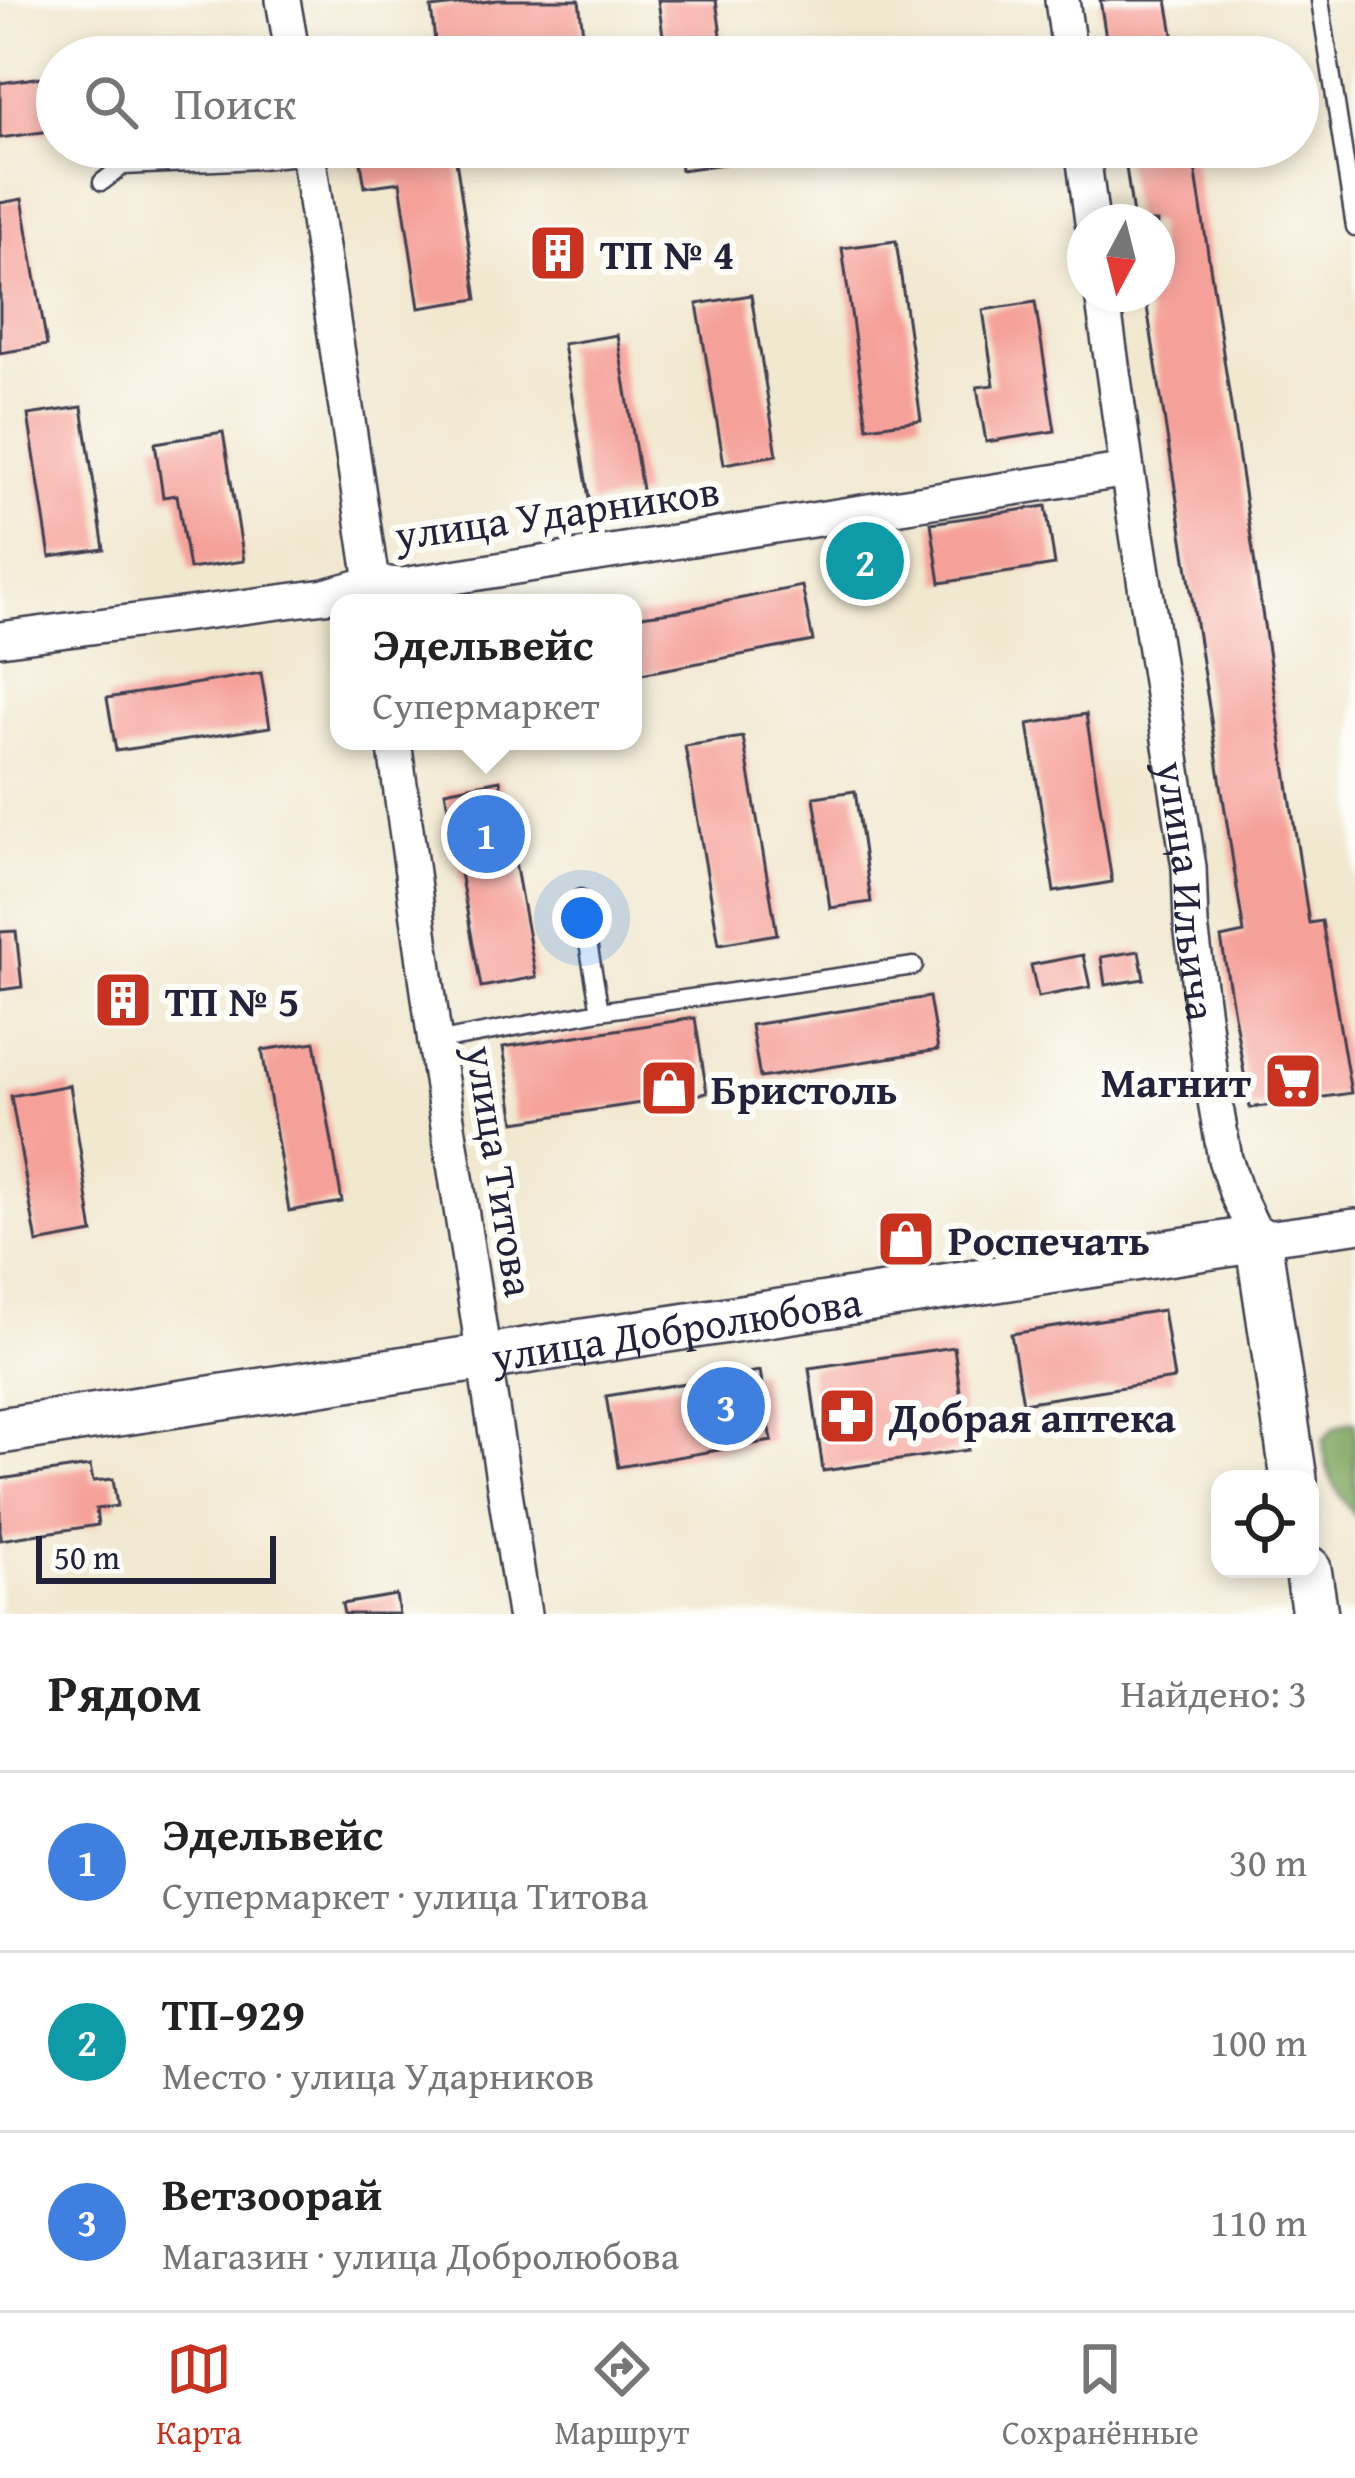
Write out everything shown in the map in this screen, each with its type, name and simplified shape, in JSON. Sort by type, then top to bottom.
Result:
[{"type":"street","points":[[284,0],[289,36]]},
{"type":"street","points":[[1063,0],[1067,36]]},
{"type":"street","points":[[311,168],[374,593]]},
{"type":"street","points":[[1085,168],[1090,204]]},
{"type":"street","name":"улица Ильича","points":[[1104,312],[1189,867],[1191,925],[1211,1077],[1225,1159],[1258,1239],[1293,1470]]},
{"type":"street","name":"улица Ударников","points":[[374,593],[1126,470]]},
{"type":"street","name":"улица Ударников","points":[[0,639],[330,596]]},
{"type":"street","name":"улица Титова","points":[[395,750],[435,1042],[524,1614]]},
{"type":"street","name":"улица Добролюбова","points":[[0,1431],[1355,1226]]},
{"type":"street","points":[[1309,1578],[1315,1614]]},
{"type":"lane","points":[[1320,0],[1355,227]]},
{"type":"lane","points":[[102,182],[120,168]]},
{"type":"lane","points":[[580,898],[600,1012]]},
{"type":"lane","points":[[435,1042],[600,1012],[914,966]]},
{"type":"green space","points":[[1355,1422],[1355,1516],[1332,1481],[1323,1440],[1334,1428]]},
{"type":"building","points":[[498,0],[579,0],[583,36],[434,36],[431,8]]},
{"type":"building","points":[[658,0],[716,0],[721,36],[663,36]]},
{"type":"building","points":[[1100,0],[1167,0],[1173,36],[1106,36]]},
{"type":"building","points":[[36,78],[36,133],[0,138],[0,83]]},
{"type":"building","points":[[362,168],[457,168],[477,299],[419,308],[400,182],[365,187]]},
{"type":"building","points":[[1126,168],[1195,168],[1309,923],[1322,921],[1351,1093],[1250,1108],[1221,938],[1244,933],[1148,312],[1175,312],[1175,204],[1131,204]]},
{"type":"building","points":[[22,199],[47,345],[0,353],[0,203]]},
{"type":"building","name":"ТП № 4","points":[[570,239],[573,264],[546,268],[543,242]]},
{"type":"building","points":[[896,241],[921,420],[867,427],[842,248]]},
{"type":"building","points":[[751,295],[777,455],[724,464],[697,304]]},
{"type":"building","points":[[1035,302],[1055,431],[986,442],[977,387],[994,385],[983,310]]},
{"type":"building","points":[[617,335],[643,496],[590,504],[563,344]]},
{"type":"building","points":[[82,407],[104,549],[50,557],[28,415]]},
{"type":"building","points":[[223,432],[244,561],[189,569],[177,495],[163,497],[155,443]]},
{"type":"building","points":[[1046,506],[1055,565],[940,583],[931,523]]},
{"type":"building","points":[[878,534],[884,586],[853,589],[847,537]]},
{"type":"building","points":[[802,586],[813,641],[642,674],[642,616]]},
{"type":"building","points":[[261,673],[270,727],[116,751],[107,698]]},
{"type":"building","points":[[1086,714],[1112,882],[1054,892],[1028,724]]},
{"type":"building","points":[[743,737],[777,934],[719,944],[685,746]]},
{"type":"building","points":[[500,780],[536,977],[481,987],[445,791]]},
{"type":"building","points":[[855,791],[871,902],[830,908],[814,797]]},
{"type":"building","points":[[16,931],[22,987],[0,990],[0,932]]},
{"type":"building","points":[[1139,951],[1144,979],[1105,985],[1101,957]]},
{"type":"building","points":[[1083,955],[1090,987],[1038,997],[1031,965]]},
{"type":"building","name":"ТП № 5","points":[[131,989],[135,1008],[115,1011],[112,993]]},
{"type":"building","points":[[929,997],[938,1050],[760,1078],[751,1025]]},
{"type":"building","points":[[695,1018],[707,1093],[515,1122],[503,1047]]},
{"type":"building","points":[[315,1042],[342,1202],[289,1211],[262,1050]]},
{"type":"building","points":[[70,1085],[93,1233],[37,1243],[11,1096]]},
{"type":"building","points":[[925,1228],[928,1243],[902,1247],[900,1232]]},
{"type":"building","points":[[1163,1310],[1174,1379],[1023,1403],[1011,1334]]},
{"type":"building","points":[[954,1347],[968,1450],[823,1471],[809,1368]]},
{"type":"building","points":[[760,1371],[772,1441],[618,1467],[606,1396]]},
{"type":"building","points":[[90,1466],[93,1481],[113,1479],[117,1506],[96,1509],[98,1525],[0,1540],[0,1479]]},
{"type":"building","points":[[396,1595],[399,1614],[344,1614],[342,1604]]},
{"type":"place","name":"ТП № 4","points":[[558,253]]},
{"type":"place","name":"ТП-929","points":[[865,561]]},
{"type":"place","name":"Эдельвейс","points":[[486,834]]},
{"type":"place","name":"ТП № 5","points":[[123,1000]]},
{"type":"place","name":"Магнит","points":[[1293,1081]]},
{"type":"place","name":"Бристоль","points":[[669,1088]]},
{"type":"place","name":"Роспечать","points":[[906,1239]]},
{"type":"place","name":"Ветзоорай","points":[[726,1406]]},
{"type":"place","name":"Добрая аптека","points":[[847,1416]]}]
